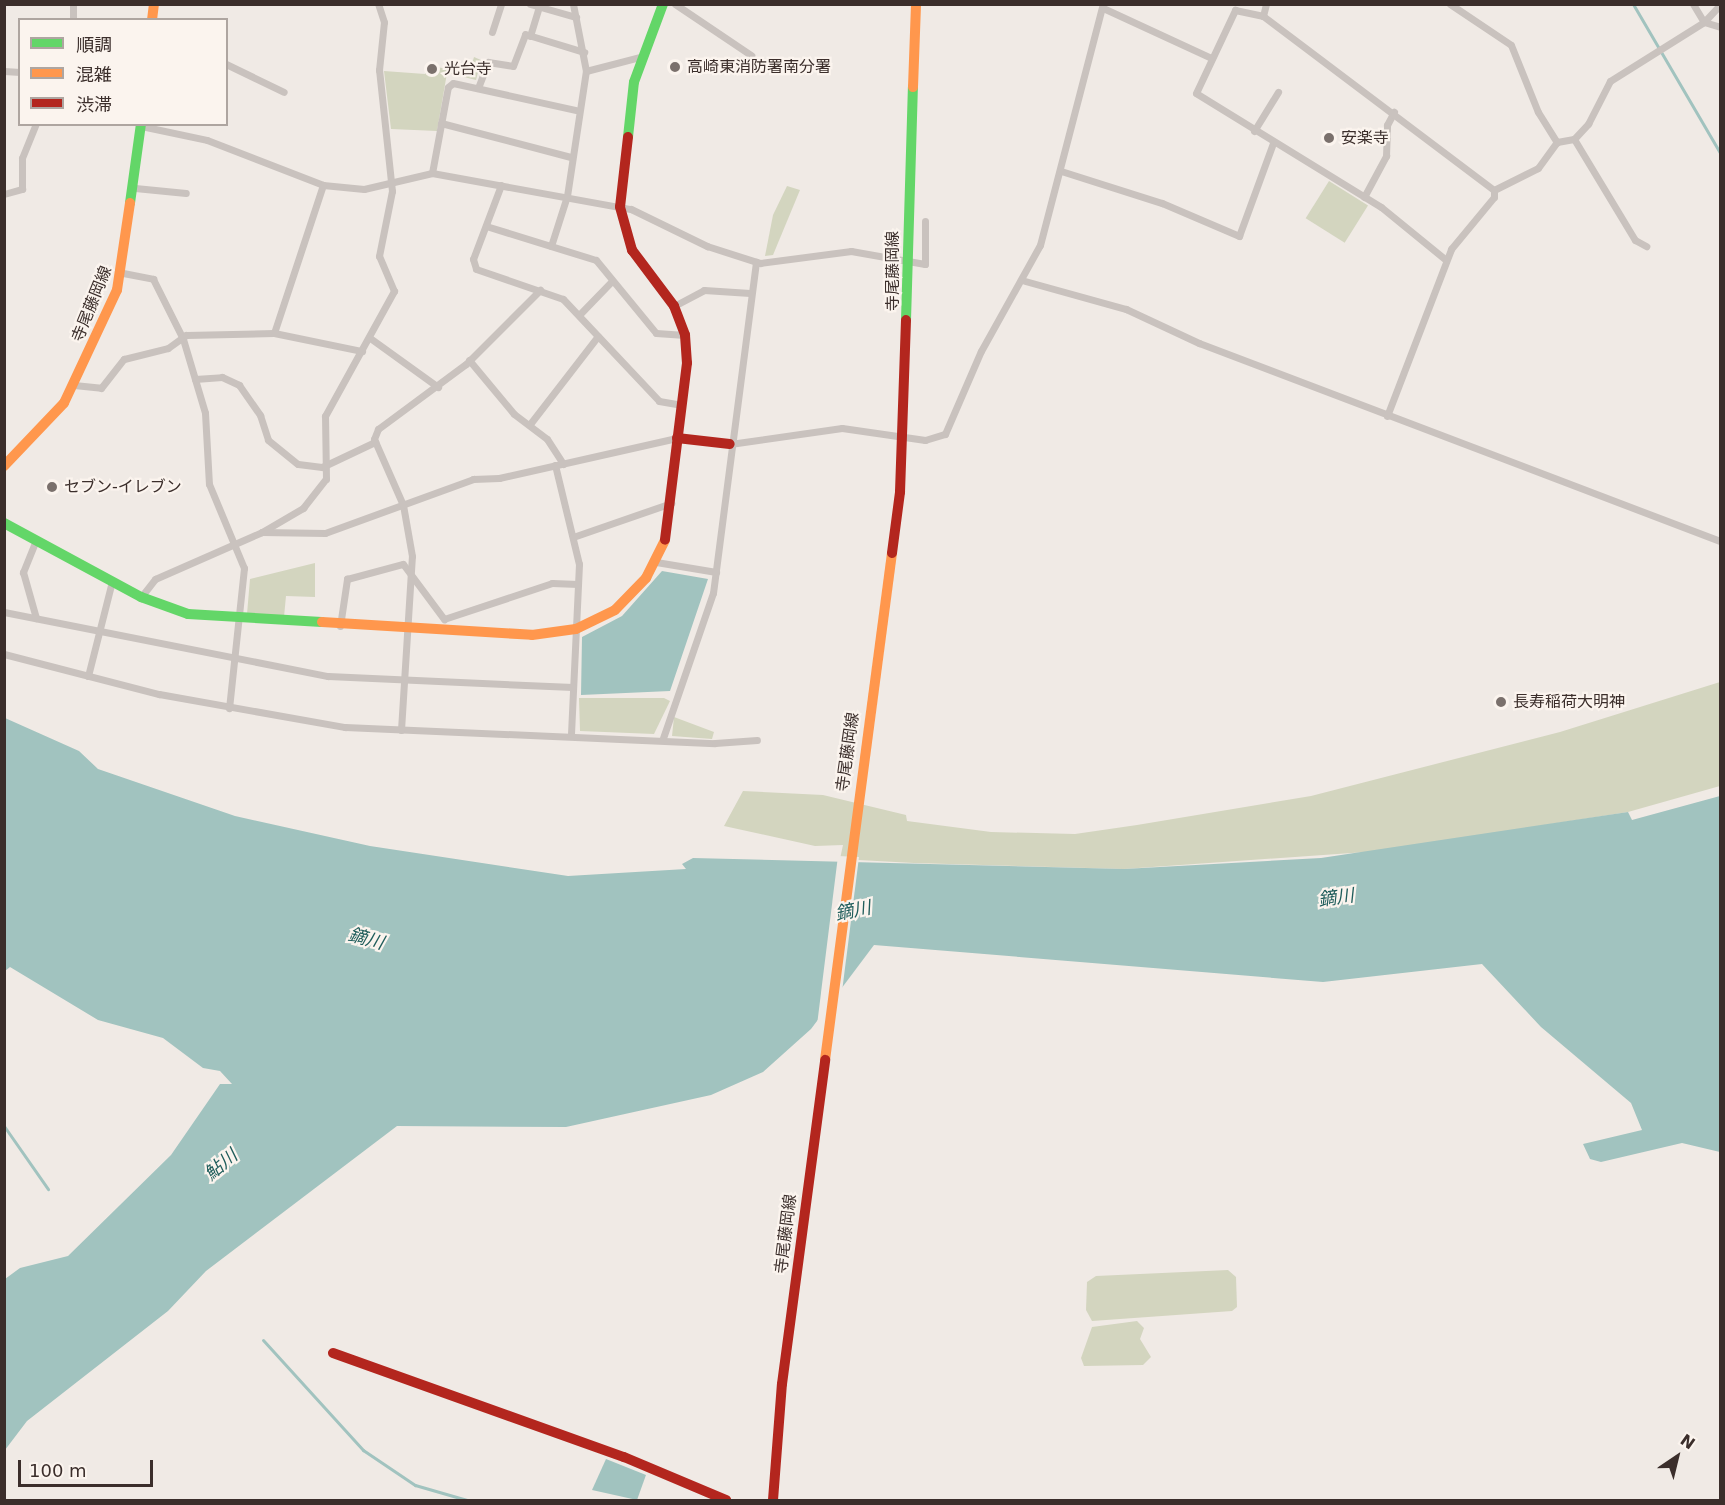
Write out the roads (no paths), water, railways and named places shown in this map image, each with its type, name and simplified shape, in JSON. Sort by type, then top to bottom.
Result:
[{"type":"main road","points":[[4,523],[141,597],[188,614],[242,621],[532,635],[576,629],[615,610],[656,562],[671,503],[681,405],[685,336],[674,306],[633,250],[620,207],[640,57],[663,4]]},
{"type":"main road","name":"寺尾藤岡線","points":[[773,1500],[784,1370],[904,438],[907,258],[916,4]]},
{"type":"main road","name":"寺尾藤岡線","points":[[4,466],[48,425],[74,385],[123,273],[141,126]]},
{"type":"main road","points":[[677,438],[730,444]]},
{"type":"main road","points":[[333,1353],[624,1457],[726,1500]]},
{"type":"street","points":[[141,597],[155,579],[234,542],[262,532],[303,508],[330,465],[324,446],[326,416],[394,291],[379,256],[392,191],[388,180],[379,70],[384,22],[378,4]]},
{"type":"street","points":[[492,32],[501,4]]},
{"type":"street","points":[[530,4],[576,17]]},
{"type":"street","points":[[551,246],[567,196],[576,110],[586,71],[573,4]]},
{"type":"street","points":[[675,4],[751,55]]},
{"type":"street","points":[[1263,15],[1266,4]]},
{"type":"street","points":[[1450,4],[1511,45],[1538,112],[1557,142]]},
{"type":"street","points":[[1693,4],[1704,22],[1720,27]]},
{"type":"street","points":[[1494,190],[1538,168],[1557,142],[1574,139],[1597,112],[1610,81],[1704,22],[1720,5]]},
{"type":"street","points":[[730,444],[842,428],[904,438],[939,440],[945,434],[981,351],[1025,280],[1061,171],[1103,6],[1211,58]]},
{"type":"street","points":[[530,36],[539,7]]},
{"type":"street","points":[[1446,260],[1364,197],[1273,143],[1196,93],[1234,10],[1263,15],[1494,190]]},
{"type":"street","points":[[478,88],[485,65],[509,69],[522,37],[530,36],[584,52]]},
{"type":"street","points":[[586,71],[640,57]]},
{"type":"street","points":[[228,65],[284,92]]},
{"type":"street","points":[[432,173],[448,87],[453,83],[576,110]]},
{"type":"street","points":[[1254,131],[1278,92]]},
{"type":"street","points":[[1364,197],[1386,156],[1387,125],[1394,112]]},
{"type":"street","points":[[441,123],[571,157]]},
{"type":"street","points":[[4,194],[22,189],[22,158],[35,126]]},
{"type":"street","points":[[145,126],[207,140],[323,185],[364,189],[388,180],[432,173],[620,207],[756,262],[851,251],[907,258],[925,264],[925,221]]},
{"type":"street","points":[[1574,139],[1635,240],[1646,246]]},
{"type":"street","points":[[1061,171],[1162,203],[1239,236],[1273,143]]},
{"type":"street","points":[[274,333],[323,185]]},
{"type":"street","points":[[501,185],[473,259],[476,269],[558,296],[579,315],[659,401],[681,405]]},
{"type":"street","points":[[135,188],[186,193]]},
{"type":"street","points":[[1387,416],[1446,260],[1494,197],[1494,190]]},
{"type":"street","points":[[486,226],[596,260],[610,283],[656,333],[685,336]]},
{"type":"street","points":[[663,738],[711,601],[750,293],[756,262]]},
{"type":"street","points":[[123,273],[153,279],[183,339],[206,420],[209,484],[244,568],[242,621],[229,708]]},
{"type":"street","points":[[1025,280],[1126,309],[1387,416],[1720,541]]},
{"type":"street","points":[[579,315],[610,283]]},
{"type":"street","points":[[401,730],[410,567],[403,505],[375,442],[378,429],[438,387],[540,290]]},
{"type":"street","points":[[674,306],[704,290],[750,293]]},
{"type":"street","points":[[74,385],[101,388],[129,356],[183,339],[274,333],[362,351]]},
{"type":"street","points":[[530,424],[598,336]]},
{"type":"street","points":[[370,338],[438,387]]},
{"type":"street","points":[[469,360],[507,407],[530,424],[559,465],[573,537],[578,584],[571,736]]},
{"type":"street","points":[[195,379],[230,379],[285,458],[308,466],[330,465],[375,442]]},
{"type":"street","points":[[262,532],[325,533],[473,479],[559,465],[677,438]]},
{"type":"street","points":[[573,537],[671,503]]},
{"type":"street","points":[[36,540],[23,572],[36,618]]},
{"type":"street","points":[[656,562],[716,572]]},
{"type":"street","points":[[340,626],[347,579],[403,564],[410,567],[444,619],[552,583],[578,584]]},
{"type":"street","points":[[88,676],[112,581]]},
{"type":"street","points":[[4,612],[328,676],[573,687]]},
{"type":"street","points":[[4,654],[88,676],[275,719],[401,730],[757,740]]},
{"type":"water","points":[[662,571],[708,579],[670,691],[581,695],[582,637],[622,616]]},
{"type":"water","points":[[5,718],[79,751],[98,769],[235,816],[370,846],[568,876],[686,869],[682,864],[693,858],[1124,869],[1321,858],[1628,812],[1632,820],[1720,796],[1720,1152],[1682,1143],[1601,1162],[1590,1159],[1583,1144],[1642,1130],[1631,1103],[1541,1027],[1482,964],[1323,982],[874,945],[811,1029],[763,1072],[711,1095],[566,1127],[397,1126],[206,1271],[168,1311],[27,1421],[5,1450],[5,1279],[20,1268],[68,1256],[171,1155],[220,1084],[232,1084],[220,1071],[203,1068],[163,1038],[98,1020],[10,967],[5,971]]},
{"type":"water","points":[[606,1459],[646,1475],[637,1500],[592,1490]]},
{"type":"waterway","points":[[1633,4],[1720,153]]},
{"type":"waterway","points":[[4,1126],[48,1189]]},
{"type":"waterway","points":[[263,1340],[363,1450],[415,1485],[467,1500]]},
{"type":"place","name":"高崎東消防署南分署","points":[[675,67]]},
{"type":"place","name":"光台寺","points":[[432,69]]},
{"type":"place","name":"安楽寺","points":[[1329,138]]},
{"type":"place","name":"セブン-イレブン","points":[[52,487]]},
{"type":"place","name":"長寿稲荷大明神","points":[[1501,702]]},
{"type":"water label","name":"鏑川","points":[[1336,898]]},
{"type":"water label","name":"鏑川","points":[[853,911]]},
{"type":"water label","name":"鏑川","points":[[366,939]]},
{"type":"water label","name":"鮎川","points":[[221,1165]]}]
